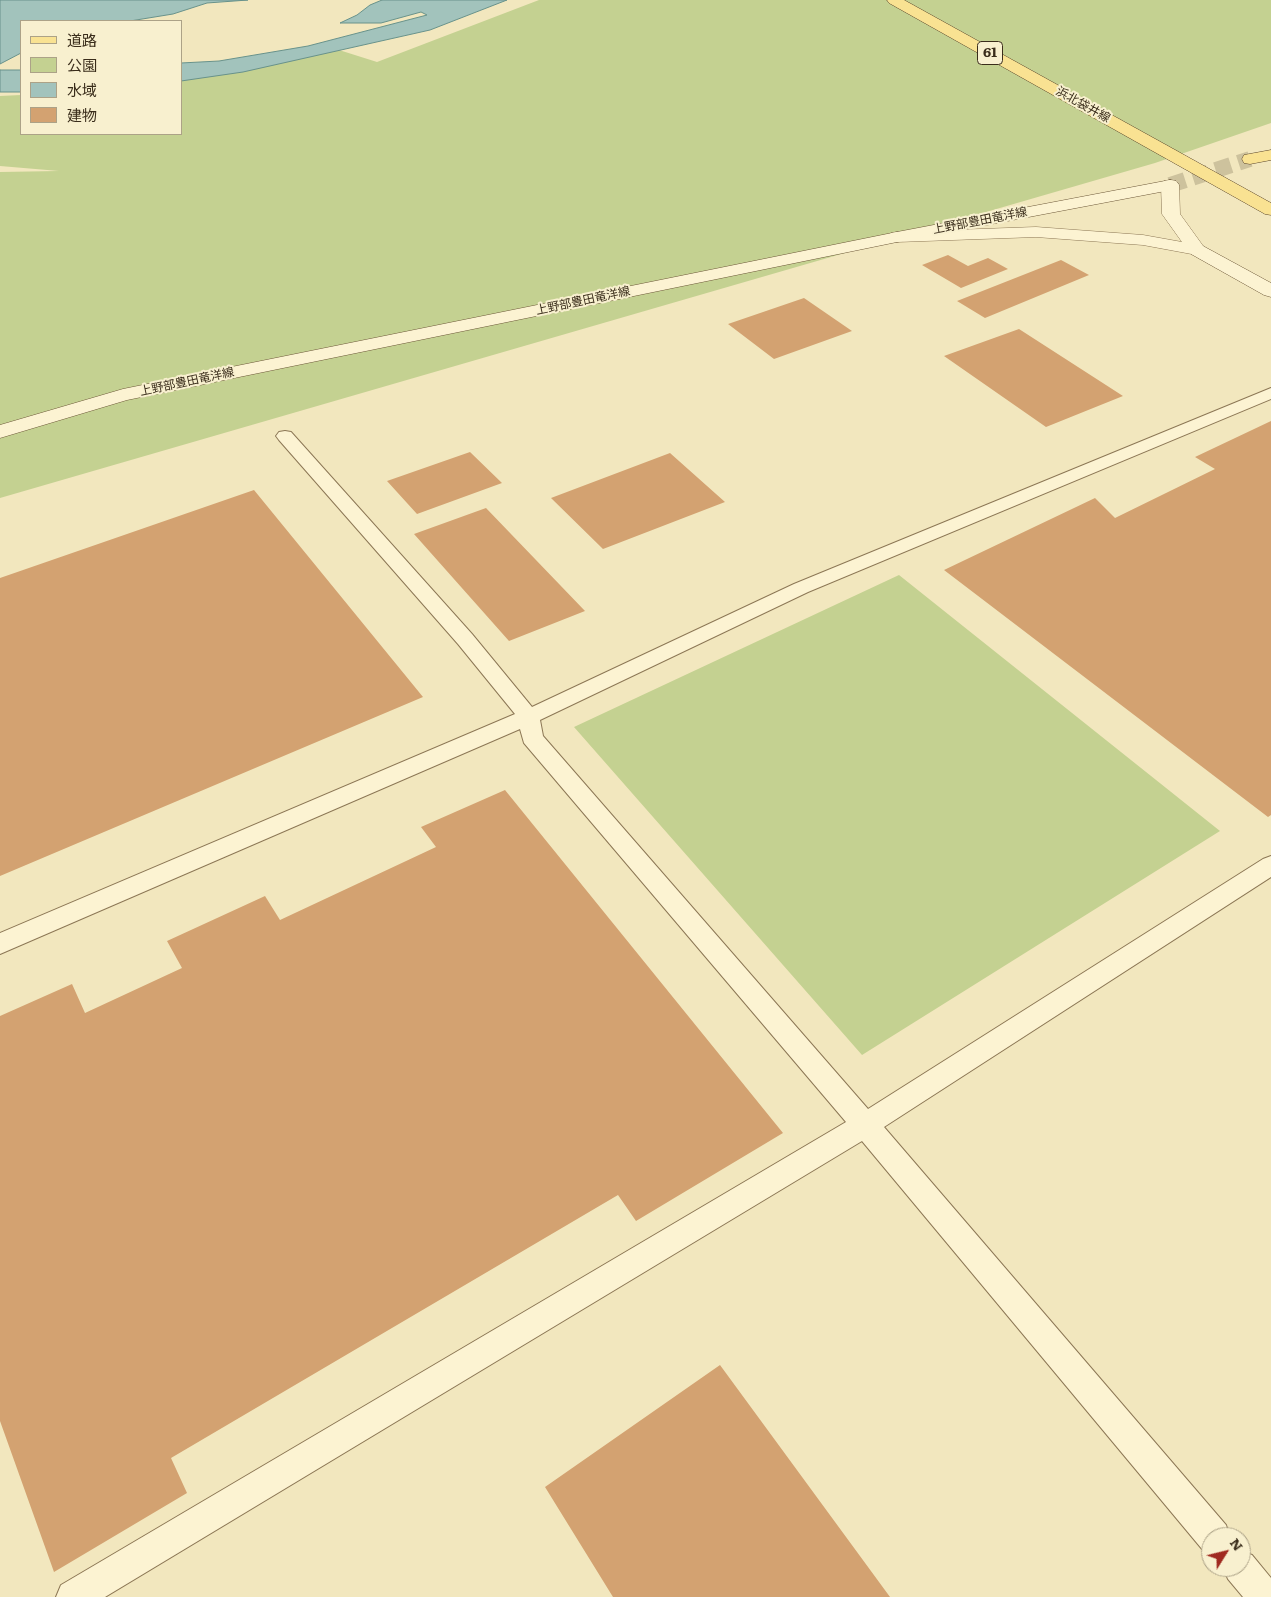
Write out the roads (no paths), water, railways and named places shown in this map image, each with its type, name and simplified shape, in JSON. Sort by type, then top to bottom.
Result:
[{"type":"main road","name":"浜北袋井線","points":[[894,0],[1271,210]]},
{"type":"main road","points":[[1271,150],[1250,159],[1271,155]]},
{"type":"main road","name":"上野部豊田竜洋線","points":[[0,432],[123,395],[897,237],[1170,185],[1171,214],[1197,250]]},
{"type":"main road","points":[[897,237],[1036,232],[1144,240],[1197,250],[1271,291]]},
{"type":"lane","points":[[0,944],[529,717],[801,588],[1271,393]]},
{"type":"lane","points":[[285,436],[465,639],[529,717],[532,738],[865,1125],[1206,1527]]},
{"type":"lane","points":[[73,1597],[865,1125],[1271,865]]},
{"type":"lane","points":[[1248,1577],[1265,1597]]},
{"type":"water","points":[[0,0],[248,0],[207,3],[173,14],[136,20],[20,20],[20,54],[0,64]]},
{"type":"water","points":[[382,0],[507,0],[430,30],[243,72],[182,81],[182,63],[219,61],[308,46],[427,15],[421,12],[381,23],[340,23],[357,15],[370,5]]},
{"type":"water","points":[[0,70],[20,70],[20,92],[0,92]]},
{"type":"tunnel","points":[[1170,185],[1250,159]]}]
